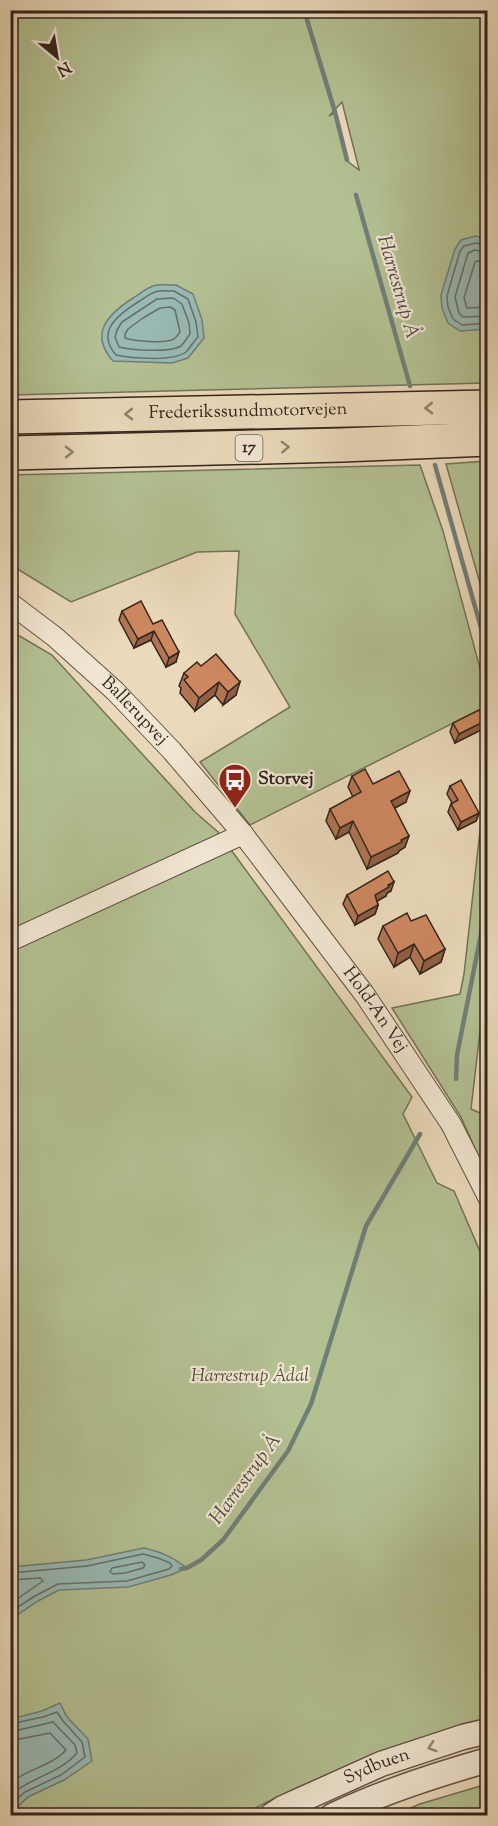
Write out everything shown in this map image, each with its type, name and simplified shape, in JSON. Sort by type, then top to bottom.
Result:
[{"type":"highway","name":"Frederikssundmotorvejen","points":[[10,417],[488,407]]},
{"type":"highway","name":"Frederikssundmotorvejen","points":[[10,453],[488,439]]},
{"type":"street","name":"Ballerupvej","points":[[10,603],[55,637],[115,691],[172,751],[243,834]]},
{"type":"street","points":[[10,941],[243,834]]},
{"type":"street","name":"Hold-An Vej","points":[[243,834],[365,994],[451,1124],[488,1197]]},
{"type":"street","name":"Sydbuen","points":[[271,1815],[381,1764],[488,1731]]},
{"type":"street","name":"Sydbuen","points":[[332,1815],[357,1804],[488,1760]]},
{"type":"green space","points":[[11,11],[487,11],[487,383],[11,395]],"holes":[[[342,102],[359,170],[346,160],[334,113],[329,116]]]},
{"type":"green space","points":[[488,461],[487,608],[446,464]]},
{"type":"green space","points":[[420,465],[443,531],[482,676],[487,675],[488,963],[471,1109],[487,1116],[487,1175],[461,1117],[392,1008],[460,994],[486,777],[484,735],[479,710],[250,825],[200,762],[290,707],[235,614],[239,551],[197,552],[71,602],[11,565],[10,475]]},
{"type":"green space","name":"Harrestrup Ådal","points":[[11,631],[52,655],[195,812],[218,832],[412,1097],[403,1114],[437,1183],[454,1191],[488,1270],[487,1718],[331,1773],[242,1815],[11,1815]]},
{"type":"green space","points":[[487,1784],[487,1815],[394,1815],[420,1804]]},
{"type":"water","points":[[476,236],[487,240],[487,329],[460,331],[448,323],[442,308],[441,295],[455,249],[461,240]]},
{"type":"water","points":[[176,285],[193,294],[202,320],[204,338],[188,358],[172,363],[113,361],[102,342],[104,326],[109,318],[124,304],[150,287]]},
{"type":"water","points":[[144,1548],[167,1555],[187,1568],[128,1587],[59,1590],[11,1619],[11,1567],[86,1560]]},
{"type":"water","points":[[60,1703],[67,1717],[88,1739],[92,1761],[64,1780],[28,1797],[11,1813],[11,1719],[42,1711]]},
{"type":"building","points":[[141,601],[153,624],[162,620],[179,652],[169,658],[154,631],[138,639],[122,611]]},
{"type":"building","points":[[216,654],[240,682],[228,692],[219,682],[199,698],[184,680],[188,677],[184,673],[197,662],[201,666]]},
{"type":"building","points":[[479,710],[485,721],[459,734],[453,723]]},
{"type":"building","points":[[365,769],[373,784],[399,771],[410,791],[391,801],[409,836],[401,840],[402,842],[371,857],[353,821],[340,828],[330,809],[361,792],[352,776]]},
{"type":"building","points":[[461,780],[479,813],[461,822],[451,804],[458,800],[450,786]]},
{"type":"building","points":[[388,871],[394,882],[375,895],[378,905],[358,916],[347,895]]},
{"type":"building","points":[[407,913],[411,921],[426,915],[445,949],[424,961],[414,944],[398,953],[383,926]]},
{"type":"waterway","name":"Harrestrup Å","points":[[304,10],[347,160]]},
{"type":"waterway","name":"Harrestrup Å","points":[[356,195],[410,386]]},
{"type":"waterway","name":"Harrestrup Å","points":[[435,465],[485,642],[488,674]]},
{"type":"waterway","name":"Harrestrup Å","points":[[456,1079],[457,1055],[481,934],[488,863]]},
{"type":"waterway","name":"Harrestrup Å","points":[[181,1569],[201,1560],[223,1540],[288,1451],[311,1404],[366,1226],[420,1134]]},
{"type":"place","name":"Storvej","points":[[235,809]]}]
